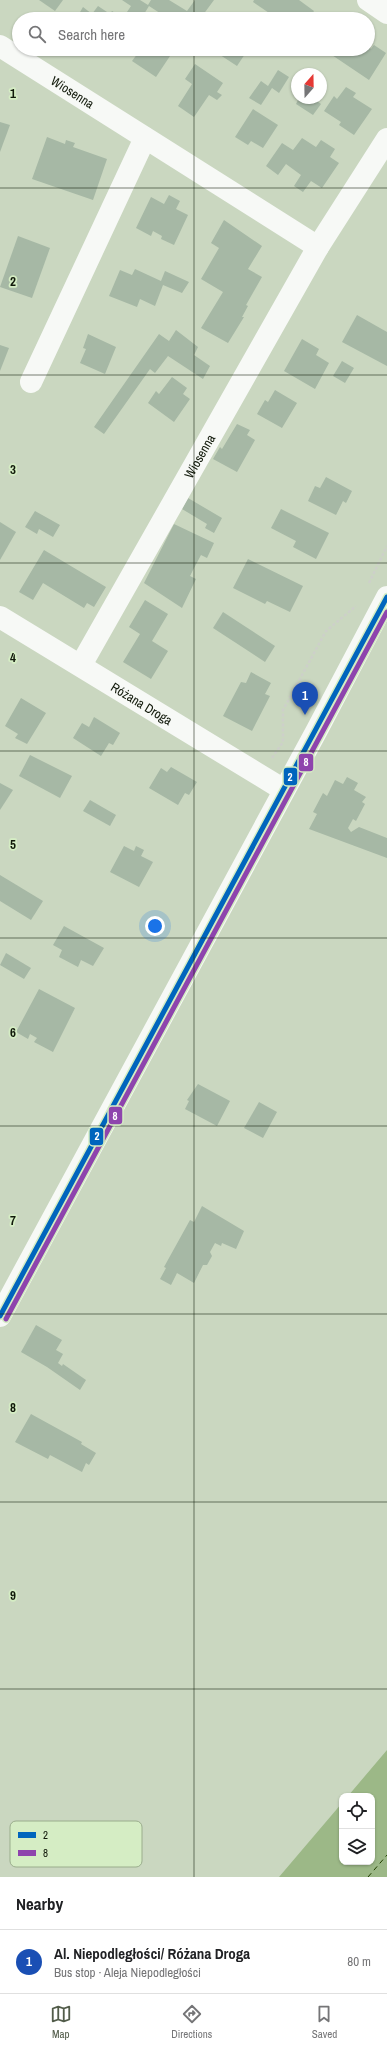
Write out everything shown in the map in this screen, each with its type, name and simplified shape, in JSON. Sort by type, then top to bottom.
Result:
[{"type":"street","points":[[368,0],[387,13]]},
{"type":"street","name":"Wiosenna","points":[[0,46],[12,54]]},
{"type":"street","name":"Wiosenna","points":[[16,56],[318,247]]},
{"type":"street","points":[[31,382],[145,138]]},
{"type":"street","name":"Wiosenna","points":[[80,665],[318,247],[387,139]]},
{"type":"street","points":[[0,1316],[387,597]]},
{"type":"street","name":"Różana Droga","points":[[0,617],[284,790]]},
{"type":"shaded area","points":[[387,1750],[387,1877],[279,1877],[339,1807],[339,1865],[375,1865],[375,1793],[351,1793]]},
{"type":"building","points":[[39,0],[63,0],[55,11]]},
{"type":"building","points":[[122,0],[140,0],[148,5],[151,0],[169,0],[187,11],[195,0],[214,0],[205,12],[158,12],[149,6],[145,12],[127,12],[131,6]]},
{"type":"building","points":[[254,0],[299,0],[314,11],[268,12],[253,2]]},
{"type":"building","points":[[98,6],[107,12],[94,12]]},
{"type":"building","points":[[83,7],[89,12],[80,12]]},
{"type":"building","points":[[375,46],[386,53],[369,80],[333,56],[375,56]]},
{"type":"building","points":[[136,56],[170,56],[156,77],[132,61]]},
{"type":"building","points":[[222,56],[244,56],[237,66]]},
{"type":"building","points":[[195,64],[223,83],[217,92],[222,95],[217,100],[209,95],[194,117],[178,106],[192,84],[185,79]]},
{"type":"building","points":[[278,70],[289,77],[279,93],[272,88],[261,105],[249,98],[261,81],[268,86]]},
{"type":"building","points":[[346,87],[356,93],[353,97],[372,109],[354,135],[339,125],[341,122],[324,111],[334,96],[337,99]]},
{"type":"building","points":[[296,104],[321,104],[313,115]]},
{"type":"building","points":[[253,109],[278,125],[263,148],[251,141],[248,145],[235,137]]},
{"type":"building","points":[[0,122],[10,125],[0,152]]},
{"type":"building","points":[[47,137],[65,144],[66,140],[75,143],[73,147],[107,159],[93,200],[32,179]]},
{"type":"building","points":[[302,138],[316,147],[321,140],[335,149],[330,157],[339,163],[322,188],[311,181],[303,192],[294,186],[301,175],[286,164],[278,175],[266,166],[282,143],[293,150]]},
{"type":"building","points":[[169,195],[180,201],[176,209],[188,215],[174,245],[161,239],[162,236],[153,231],[151,236],[136,228],[151,197],[164,204]]},
{"type":"building","points":[[224,220],[262,246],[248,269],[262,277],[246,305],[248,306],[242,317],[244,317],[228,343],[201,328],[223,292],[201,279],[219,248],[211,243]]},
{"type":"building","points":[[18,236],[50,248],[32,298],[0,287]]},
{"type":"building","points":[[135,269],[161,281],[165,271],[189,282],[182,293],[163,285],[155,306],[140,299],[137,307],[109,296],[120,270],[132,275]]},
{"type":"building","points":[[357,315],[387,332],[387,366],[342,342]]},
{"type":"building","points":[[176,330],[198,347],[194,355],[210,366],[203,379],[168,356],[155,373],[150,369],[104,434],[94,427],[159,334],[169,341]]},
{"type":"building","points":[[88,334],[116,347],[105,374],[80,363],[86,349],[83,348]]},
{"type":"building","points":[[302,339],[319,349],[316,355],[329,363],[315,389],[284,371]]},
{"type":"building","points":[[0,345],[9,348],[0,371]]},
{"type":"building","points":[[342,361],[354,368],[345,383],[333,376]]},
{"type":"building","points":[[172,377],[187,388],[183,394],[190,399],[174,422],[148,403],[156,391],[159,394]]},
{"type":"building","points":[[275,390],[297,403],[282,428],[257,414],[265,400],[268,402]]},
{"type":"building","points":[[237,424],[250,430],[247,435],[255,440],[237,472],[213,459],[220,447],[222,449]]},
{"type":"building","points":[[326,477],[352,491],[346,503],[343,501],[336,515],[308,501],[315,486],[320,488]]},
{"type":"building","points":[[188,498],[222,518],[214,533],[205,528],[207,524],[182,509]]},
{"type":"building","points":[[281,509],[329,533],[316,559],[293,547],[296,541],[271,528]]},
{"type":"building","points":[[35,511],[60,525],[53,537],[39,529],[37,534],[25,527]]},
{"type":"building","points":[[0,522],[16,532],[0,560]]},
{"type":"building","points":[[174,524],[214,543],[207,558],[201,555],[190,576],[196,579],[182,608],[144,583]]},
{"type":"building","points":[[44,550],[106,587],[94,607],[87,603],[84,608],[43,583],[33,600],[19,592]]},
{"type":"building","points":[[248,559],[303,586],[290,612],[267,601],[265,604],[233,588]]},
{"type":"building","points":[[145,600],[168,614],[152,641],[168,651],[151,679],[123,662],[140,634],[129,627]]},
{"type":"building","points":[[223,612],[275,646],[265,662],[213,628]]},
{"type":"building","points":[[251,672],[271,683],[265,694],[270,696],[252,731],[223,716],[241,682],[246,683]]},
{"type":"building","points":[[21,698],[46,713],[27,744],[15,738],[18,734],[5,726]]},
{"type":"building","points":[[94,717],[120,733],[113,745],[109,743],[101,756],[73,738],[82,723],[89,727]]},
{"type":"building","points":[[30,755],[72,776],[60,798],[19,776]]},
{"type":"building","points":[[171,767],[197,782],[189,795],[185,793],[178,805],[149,788],[161,768],[167,772]]},
{"type":"building","points":[[347,777],[358,783],[354,790],[366,797],[362,802],[365,804],[356,821],[353,819],[348,828],[351,832],[359,827],[387,838],[387,858],[309,829],[317,814],[313,812],[323,793],[327,796],[335,780],[343,784]]},
{"type":"building","points":[[0,783],[13,790],[0,810]]},
{"type":"building","points":[[90,800],[116,815],[110,826],[83,811]]},
{"type":"building","points":[[124,846],[134,851],[136,846],[144,850],[141,856],[153,862],[139,887],[110,872]]},
{"type":"building","points":[[0,875],[43,901],[31,920],[0,901]]},
{"type":"building","points":[[64,926],[104,948],[93,966],[81,960],[78,967],[59,957],[62,950],[53,945]]},
{"type":"building","points":[[6,953],[31,968],[24,979],[0,965]]},
{"type":"building","points":[[39,989],[75,1008],[53,1052],[34,1042],[37,1038],[30,1034],[28,1039],[16,1032]]},
{"type":"building","points":[[198,1084],[230,1101],[217,1126],[185,1109],[189,1101],[187,1100]]},
{"type":"building","points":[[259,1102],[277,1112],[263,1138],[244,1128]]},
{"type":"building","points":[[202,1206],[244,1231],[236,1249],[222,1243],[221,1246],[215,1243],[210,1252],[212,1256],[207,1265],[203,1265],[194,1283],[177,1273],[171,1285],[160,1279],[166,1268],[164,1267],[190,1220],[194,1222]]},
{"type":"building","points":[[36,1325],[62,1340],[56,1350],[63,1354],[58,1363],[62,1366],[63,1364],[86,1380],[80,1390],[47,1367],[21,1352]]},
{"type":"building","points":[[31,1414],[82,1442],[81,1444],[96,1453],[89,1465],[86,1463],[82,1472],[50,1455],[48,1459],[15,1442]]},
{"type":"ferry route","points":[[368,1877],[387,1855]]},
{"type":"transit line","name":"2","points":[[0,1316],[387,597]]},
{"type":"transit line","name":"8","points":[[6,1319],[387,612]]},
{"type":"place","name":"Al. Niepodległości/ Różana Droga","points":[[305,715]]}]
